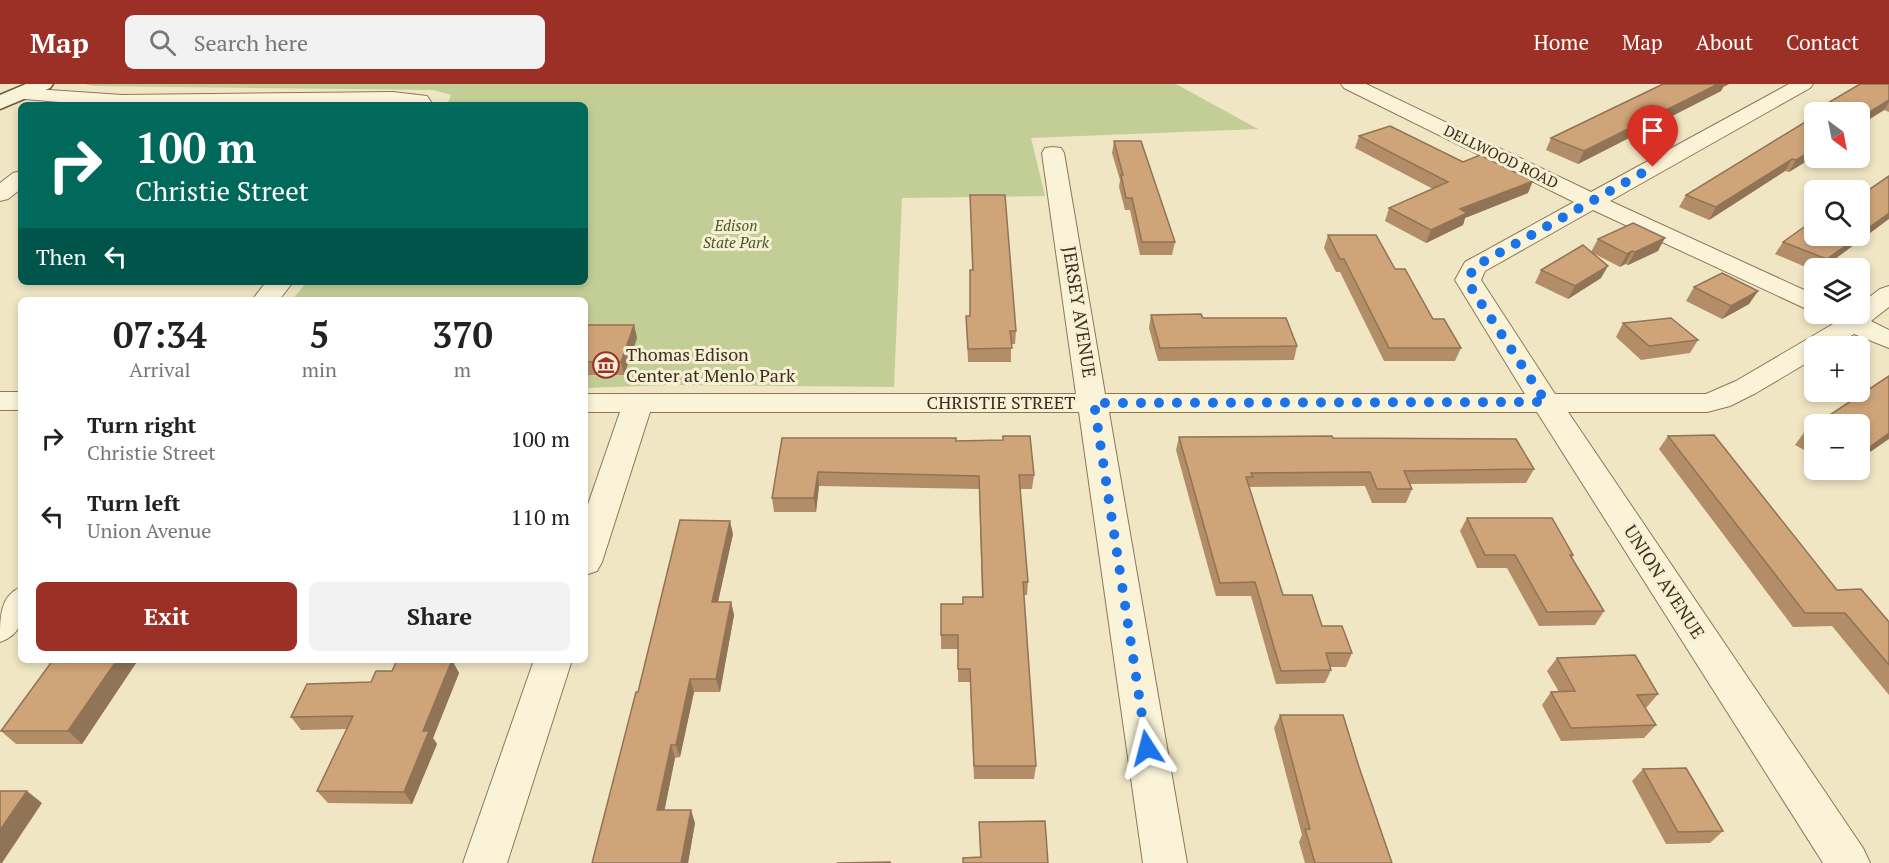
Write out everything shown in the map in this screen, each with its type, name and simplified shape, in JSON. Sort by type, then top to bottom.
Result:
[{"type":"main road","points":[[0,103],[43,84]]},
{"type":"street","name":"DELLWOOD ROAD","points":[[1352,84],[1591,201],[1804,300]]},
{"type":"street","points":[[1591,201],[1803,84]]},
{"type":"street","points":[[20,94],[108,102]]},
{"type":"street","points":[[174,102],[393,98],[422,102]]},
{"type":"street","name":"JERSEY AVENUE","points":[[1053,153],[1165,863]]},
{"type":"street","points":[[0,194],[18,180]]},
{"type":"street","name":"UNION AVENUE","points":[[1591,201],[1474,267],[1468,280],[1480,302],[1848,863]]},
{"type":"street","points":[[268,297],[278,285]]},
{"type":"street","name":"CHRISTIE STREET","points":[[1870,304],[1889,294]]},
{"type":"street","name":"CHRISTIE STREET","points":[[588,403],[1707,403],[1746,387],[1835,324]]},
{"type":"street","points":[[1856,324],[1889,340]]},
{"type":"street","points":[[0,401],[18,401]]},
{"type":"street","points":[[588,553],[638,404]]},
{"type":"street","points":[[0,627],[18,605]]},
{"type":"street","points":[[485,863],[552,663]]},
{"type":"green space","name":"Edison State Park","points":[[85,84],[1176,84],[1258,129],[1031,138],[1045,196],[902,198],[894,387],[671,385],[588,388],[588,297],[294,297],[304,285],[588,285],[588,102],[448,102],[451,95],[433,90],[93,86]]},
{"type":"building","points":[[1663,84],[1718,84],[1584,151],[1551,138]]},
{"type":"building","points":[[1860,84],[1889,84],[1889,100],[1870,112],[1870,102],[1829,102]]},
{"type":"building","points":[[1804,123],[1804,155],[1796,160],[1792,159],[1716,207],[1686,195]]},
{"type":"building","points":[[1390,126],[1463,162],[1480,155],[1533,181],[1460,209],[1467,213],[1431,230],[1389,208],[1448,182],[1359,136]]},
{"type":"building","points":[[1114,141],[1141,141],[1175,242],[1142,242],[1132,198],[1126,198],[1121,175],[1123,175]]},
{"type":"building","points":[[1889,176],[1889,213],[1870,227],[1870,189]]},
{"type":"building","points":[[970,195],[1005,195],[1016,331],[1010,331],[1012,348],[968,349],[966,316],[970,316],[970,270],[973,270]]},
{"type":"building","points":[[1633,223],[1665,238],[1627,254],[1598,239]]},
{"type":"building","points":[[1804,227],[1804,246],[1845,246],[1828,258],[1824,258],[1783,242]]},
{"type":"building","points":[[1328,235],[1376,235],[1395,269],[1405,269],[1433,319],[1444,319],[1461,348],[1389,348],[1344,259],[1340,259]]},
{"type":"building","points":[[1583,245],[1608,266],[1575,286],[1541,270]]},
{"type":"building","points":[[1722,273],[1758,291],[1731,306],[1694,287]]},
{"type":"building","points":[[1201,314],[1203,318],[1286,318],[1297,346],[1160,348],[1151,315]]},
{"type":"building","points":[[1671,318],[1698,340],[1649,346],[1623,323]]},
{"type":"building","points":[[588,325],[634,325],[621,362],[588,362]]},
{"type":"building","points":[[1889,376],[1889,433],[1870,447],[1870,414],[1831,414],[1849,402],[1870,402],[1870,388]]},
{"type":"building","points":[[1714,435],[1837,590],[1861,589],[1889,622],[1889,665],[1845,613],[1805,613],[1668,436]]},
{"type":"building","points":[[1003,436],[1030,436],[1034,475],[1019,475],[1028,582],[1023,582],[1036,766],[974,766],[970,669],[958,669],[958,635],[941,635],[941,604],[963,604],[963,597],[983,597],[979,476],[818,472],[814,498],[772,498],[782,438],[956,438],[956,441],[1003,440]]},
{"type":"building","points":[[1332,436],[1333,438],[1516,439],[1534,469],[1404,471],[1412,489],[1377,489],[1370,472],[1251,473],[1253,477],[1246,477],[1283,595],[1312,595],[1322,626],[1342,626],[1352,653],[1326,653],[1331,670],[1281,671],[1255,582],[1220,583],[1179,437]]},
{"type":"building","points":[[1467,518],[1552,518],[1573,555],[1570,555],[1604,611],[1547,612],[1515,555],[1485,555]]},
{"type":"building","points":[[680,520],[730,521],[712,602],[731,602],[716,679],[690,679],[676,745],[671,745],[657,810],[691,810],[681,863],[592,863],[636,692],[638,692]]},
{"type":"building","points":[[1635,655],[1658,694],[1637,695],[1656,725],[1571,728],[1551,692],[1575,691],[1557,658]]},
{"type":"building","points":[[51,663],[115,663],[68,731],[1,731]]},
{"type":"building","points":[[396,663],[451,663],[423,731],[429,731],[404,792],[317,791],[353,716],[291,717],[307,684],[371,682],[376,671],[392,671]]},
{"type":"building","points":[[1280,715],[1343,715],[1392,863],[1315,863],[1305,829],[1310,829]]},
{"type":"building","points":[[1686,768],[1723,831],[1678,832],[1643,769]]},
{"type":"building","points":[[0,791],[27,791],[0,830]]},
{"type":"building","points":[[1045,821],[1048,863],[963,863],[963,858],[981,857],[979,822]]},
{"type":"building","points":[[890,862],[890,863],[837,863]]},
{"type":"place","name":"Thomas Edison Center at Menlo Park","points":[[606,365]]},
{"type":"route","points":[[1147,748],[1094,403],[1546,402],[1468,280],[1474,267],[1653,167]]}]
